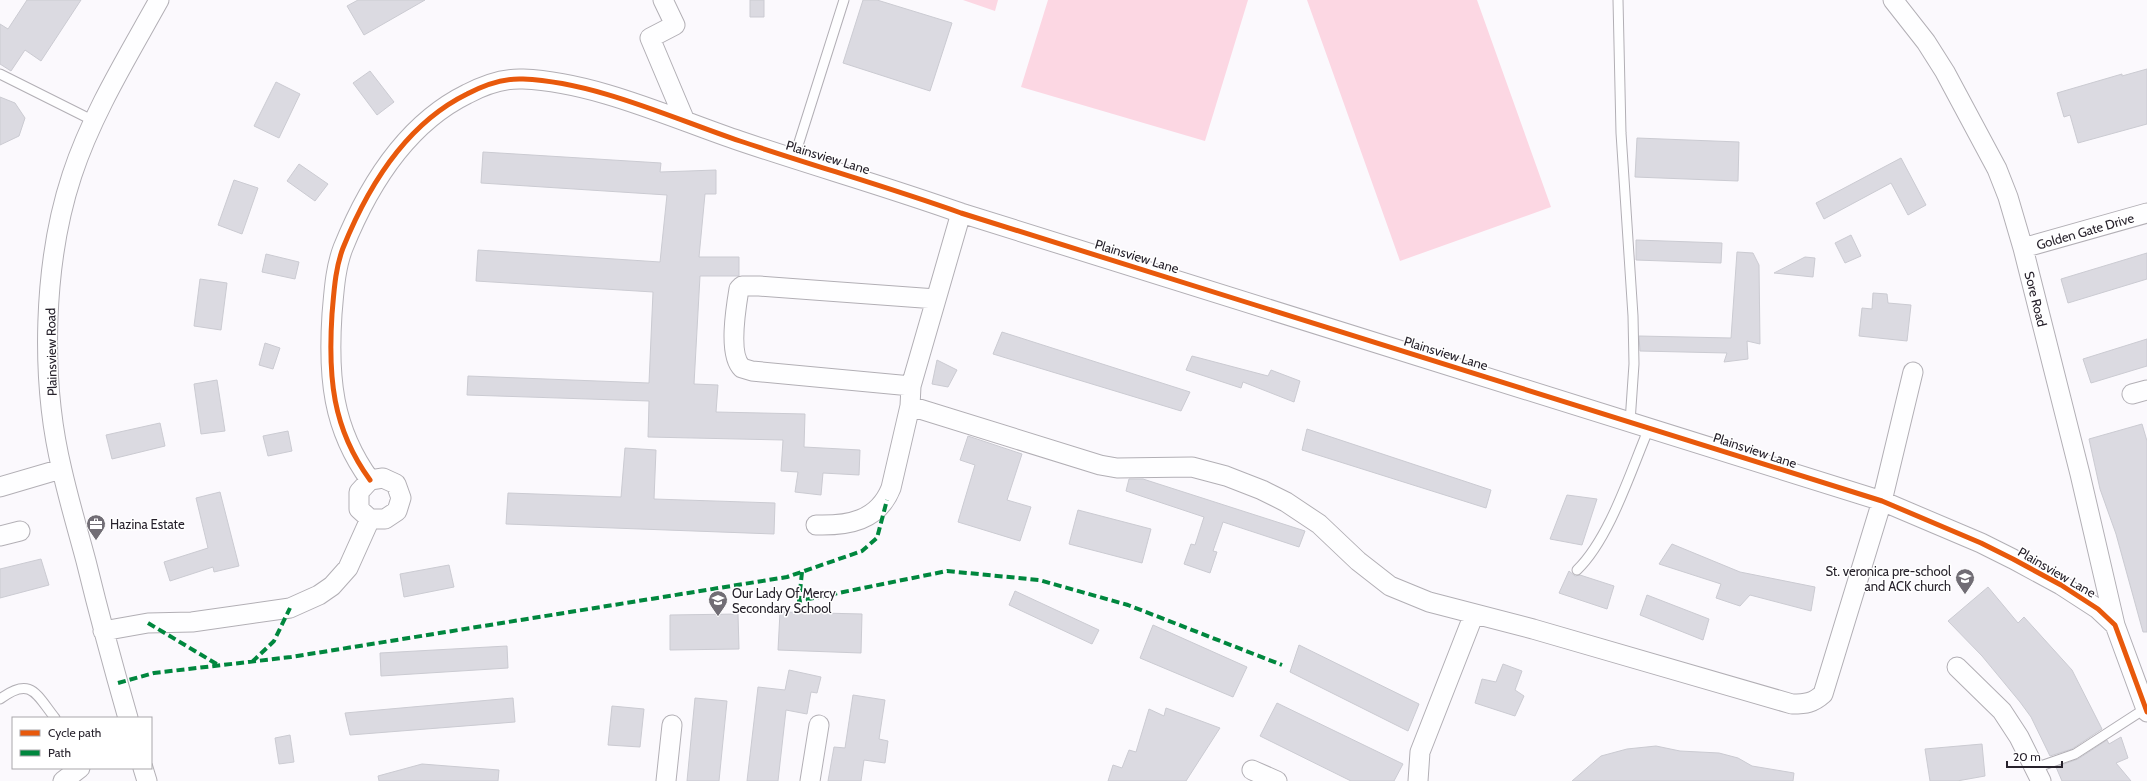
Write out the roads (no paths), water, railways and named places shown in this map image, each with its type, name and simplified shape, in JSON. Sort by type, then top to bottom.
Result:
[{"type":"street","name":"Plainsview Road","points":[[128,717],[103,631],[61,469],[48,372],[51,270],[60,217],[72,175],[94,121],[159,0]]},
{"type":"street","points":[[664,0],[676,25],[650,38],[685,121]]},
{"type":"street","name":"Sore Road","points":[[1893,0],[1926,42],[1962,102],[1997,169],[2008,197],[2023,248],[2080,474],[2115,625]]},
{"type":"street","name":"Plainsview Lane","points":[[370,480],[355,459],[339,418],[333,390],[330,354],[333,304],[338,262],[356,216],[383,173],[410,136],[446,104],[486,84],[521,78],[567,85],[638,105],[740,141],[906,193],[961,213],[1882,502],[1981,543],[2033,569],[2098,609],[2115,625],[2146,710]]},
{"type":"street","points":[[816,525],[833,526],[859,521],[878,510],[887,500],[910,406],[911,386],[961,213]]},
{"type":"street","name":"Golden Gate Drive","points":[[2023,248],[2147,213]]},
{"type":"street","points":[[911,386],[752,371],[742,368],[736,359],[734,346],[739,289],[742,286],[759,286],[936,299]]},
{"type":"street","points":[[910,406],[1100,465],[1117,468],[1192,467],[1255,487],[1286,502],[1319,524],[1358,561],[1390,586],[1429,602],[1533,629],[1792,704],[1805,704],[1814,702],[1823,694],[1882,502],[1913,372]]},
{"type":"street","points":[[0,487],[61,469]]},
{"type":"street","points":[[383,478],[396,484],[401,498],[397,511],[385,520],[370,519],[359,509],[359,492],[370,480],[383,478]]},
{"type":"street","points":[[103,631],[148,623],[192,622],[290,608],[319,596],[332,586],[348,568],[370,519]]},
{"type":"street","points":[[0,536],[20,531]]},
{"type":"street","points":[[1418,781],[1420,752],[1474,614]]},
{"type":"street","points":[[1956,667],[2002,712],[2019,738],[2038,775]]},
{"type":"street","points":[[666,781],[672,725]]},
{"type":"street","points":[[810,781],[819,725]]},
{"type":"street","points":[[63,781],[79,769]]},
{"type":"street","points":[[143,769],[147,781]]},
{"type":"street","points":[[1252,770],[1277,781]]},
{"type":"lane","points":[[794,158],[844,0]]},
{"type":"lane","points":[[1618,0],[1621,133],[1633,316],[1634,364],[1630,422]]},
{"type":"lane","points":[[0,74],[94,121]]},
{"type":"lane","points":[[1577,570],[1591,554],[1613,514],[1649,428]]},
{"type":"lane","points":[[0,699],[12,690],[24,687],[34,691],[54,717]]},
{"type":"lane","points":[[2038,775],[2146,710]]},
{"type":"place","name":"Hazina Estate","points":[[96,541]]},
{"type":"place","name":"St. veronica pre-school and ACK church","points":[[1965,595]]},
{"type":"place","name":"Our Lady Of Mercy Secondary School","points":[[718,617]]}]
